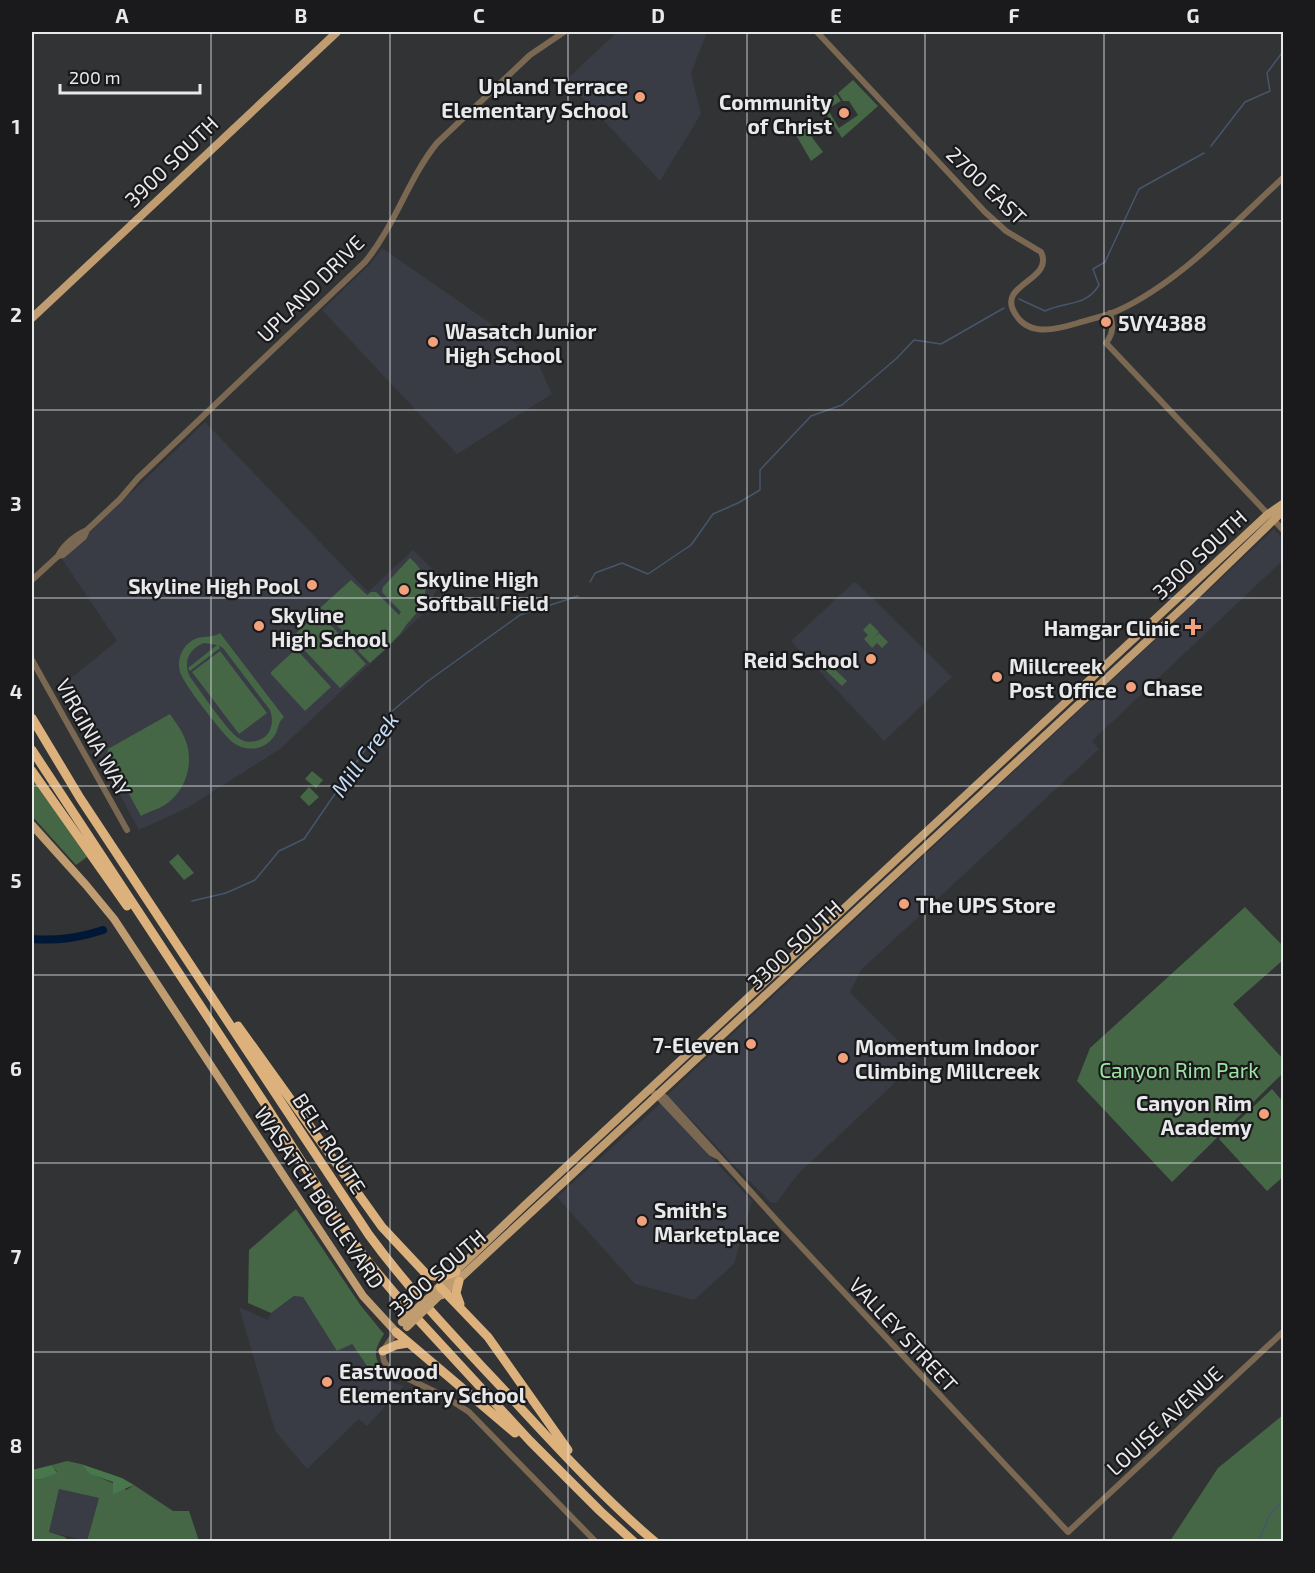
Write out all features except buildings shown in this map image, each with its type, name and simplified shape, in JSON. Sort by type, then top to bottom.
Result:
[{"type":"highway","name":"BELT ROUTE","points":[[32,718],[80,798],[396,1273],[528,1416],[621,1512],[655,1542]]},
{"type":"highway","name":"BELT ROUTE","points":[[32,750],[192,992],[349,1236],[401,1301],[530,1442],[634,1542]]},
{"type":"highway","points":[[32,771],[118,894],[192,992]]},
{"type":"highway","points":[[191,966],[248,1040],[382,1227],[427,1275],[457,1276],[458,1301],[501,1354],[550,1427],[593,1482]]},
{"type":"highway","points":[[439,1293],[467,1314]]},
{"type":"highway","points":[[396,1332],[516,1435],[530,1442]]},
{"type":"highway","points":[[383,1351],[408,1343]]},
{"type":"main road","name":"3900 SOUTH","points":[[32,318],[337,32]]},
{"type":"main road","name":"3300 SOUTH","points":[[457,1276],[659,1094],[1284,503]]},
{"type":"main road","name":"3300 SOUTH","points":[[396,1332],[647,1092],[1270,518],[1284,510]]},
{"type":"main road","name":"WASATCH BOULEVARD","points":[[32,825],[86,885],[121,929],[358,1288],[374,1310],[396,1332]]},
{"type":"street","name":"UPLAND DRIVE","points":[[32,580],[80,533],[87,530],[120,499],[138,478],[365,262],[437,143],[530,55],[564,32]]},
{"type":"street","name":"2700 EAST","points":[[817,32],[989,217],[1006,231],[1041,252],[1043,261],[1040,270],[1014,292],[1012,309],[1016,316],[1029,326],[1049,330],[1058,329],[1110,313],[1145,295],[1197,258],[1284,177]]},
{"type":"street","points":[[1110,313],[1112,327],[1110,338],[1106,343],[1284,531]]},
{"type":"street","name":"UPLAND DRIVE","points":[[58,556],[66,553],[84,537],[87,530]]},
{"type":"street","name":"VIRGINIA WAY","points":[[32,660],[128,830]]},
{"type":"street","points":[[647,1092],[659,1094]]},
{"type":"street","name":"VALLEY STREET","points":[[659,1094],[665,1097],[714,1149],[718,1157],[1068,1532]]},
{"type":"street","name":"LOUISE AVENUE","points":[[1068,1532],[1284,1331]]},
{"type":"street","points":[[396,1332],[383,1351],[384,1361],[390,1370],[446,1397],[469,1412],[596,1542]]},
{"type":"shaded area","name":"Upland Terrace Elementary School","points":[[617,32],[707,32],[691,73],[701,114],[660,181],[566,80]]},
{"type":"shaded area","name":"Wasatch Junior High School","points":[[382,248],[493,325],[536,359],[552,394],[457,454],[322,310],[370,264]]},
{"type":"shaded area","name":"Skyline High School","points":[[205,422],[368,592],[413,550],[443,579],[422,615],[280,749],[187,808],[139,830],[61,686],[117,641],[62,559]]},
{"type":"shaded area","points":[[1274,529],[1283,540],[1283,560],[1092,741],[1099,749],[861,970],[850,992],[918,1061],[799,1173],[776,1203],[770,1202],[667,1095]]},
{"type":"shaded area","name":"Reid School","points":[[853,583],[857,583],[952,677],[884,741],[791,641]]},
{"type":"shaded area","points":[[661,1103],[752,1201],[734,1264],[694,1300],[635,1284],[557,1197]]},
{"type":"shaded area","name":"Eastwood Elementary School","points":[[295,1296],[303,1297],[337,1351],[351,1343],[369,1369],[381,1379],[404,1386],[367,1426],[359,1419],[307,1469],[275,1431],[239,1307],[268,1320],[271,1313]]},
{"type":"shaded area","points":[[59,1489],[99,1498],[87,1541],[49,1532]]},
{"type":"green space","points":[[853,80],[878,106],[842,138],[825,112],[828,110],[839,128],[858,115],[849,101],[843,101],[838,93]]},
{"type":"green space","points":[[836,94],[841,101],[824,111],[821,105]]},
{"type":"green space","points":[[805,128],[823,152],[811,161],[796,135]]},
{"type":"green space","points":[[410,558],[423,574],[424,599],[400,634],[370,663],[358,651],[360,649],[320,608],[351,580],[367,595],[376,592],[399,615],[401,612],[382,592],[383,587]]},
{"type":"green space","points":[[319,612],[366,664],[340,688],[292,637]]},
{"type":"green space","points":[[870,623],[879,632],[872,639],[879,633],[888,642],[882,648],[877,643],[872,648],[864,639],[868,635],[863,630]]},
{"type":"green space","points":[[220,633],[284,717],[272,739],[261,747],[243,747],[231,741],[195,697],[180,672],[179,660],[187,645],[198,638]],"holes":[[[204,643],[217,645],[188,668],[190,671],[220,648],[218,645],[223,648],[270,710],[271,727],[266,736],[260,740],[246,741],[235,735],[190,677],[188,672],[187,662],[194,649]]]},
{"type":"green space","points":[[296,649],[331,687],[305,711],[271,674]]},
{"type":"green space","points":[[220,651],[267,713],[239,734],[192,672]]},
{"type":"green space","points":[[825,660],[847,681],[842,686],[820,665]]},
{"type":"green space","points":[[170,714],[182,732],[188,748],[186,776],[178,793],[171,800],[141,816],[107,754],[108,749]]},
{"type":"green space","points":[[312,771],[323,780],[316,788],[305,779]]},
{"type":"green space","points":[[32,778],[87,857],[76,865],[32,816]]},
{"type":"green space","points":[[309,787],[319,797],[309,806],[300,797]]},
{"type":"green space","points":[[178,854],[194,873],[184,880],[169,862]]},
{"type":"green space","name":"Canyon Rim Park","points":[[1245,907],[1283,946],[1283,960],[1233,1004],[1283,1059],[1283,1073],[1172,1182],[1077,1081],[1090,1048]]},
{"type":"green space","name":"Canyon Rim Academy","points":[[1272,1089],[1283,1102],[1284,1176],[1267,1191],[1219,1139]]},
{"type":"green space","points":[[296,1209],[361,1306],[384,1334],[376,1350],[381,1379],[369,1369],[352,1344],[337,1351],[303,1297],[294,1296],[271,1313],[248,1303],[249,1250]]},
{"type":"green space","points":[[1283,1415],[1283,1541],[1170,1541],[1218,1468]]},
{"type":"green space","points":[[67,1461],[81,1464],[96,1476],[126,1490],[134,1485],[173,1511],[189,1511],[199,1541],[87,1541],[99,1498],[59,1489],[49,1532],[65,1537],[68,1541],[32,1542],[32,1480],[42,1479],[57,1472],[52,1465]]},
{"type":"green space","points":[[81,1464],[122,1478],[134,1485],[113,1494],[113,1482],[90,1474]]},
{"type":"green space","points":[[52,1465],[57,1473],[32,1480],[32,1470]]},
{"type":"waterway","name":"Mill Creek","points":[[1211,146],[1245,102],[1270,91],[1267,73],[1284,50]]},
{"type":"waterway","name":"Mill Creek","points":[[1019,299],[1045,311],[1088,297],[1099,285],[1093,269],[1105,262],[1139,189],[1204,153]]},
{"type":"waterway","name":"Mill Creek","points":[[590,582],[595,573],[622,563],[648,574],[691,545],[713,514],[760,490],[760,470],[811,416],[842,405],[897,358],[914,340],[941,344],[1004,308]]},
{"type":"waterway","name":"Mill Creek","points":[[192,901],[226,893],[255,880],[279,851],[304,839],[391,712],[428,681],[520,615],[578,596]]},
{"type":"waterway","name":"Mill Creek","points":[[32,939],[68,938],[103,930]]},
{"type":"waterway","points":[[1257,1542],[1274,1509],[1284,1502]]},
{"type":"place","name":"Upland Terrace Elementary School","points":[[640,97]]},
{"type":"place","name":"Community of Christ","points":[[844,113]]},
{"type":"place","name":"5VY4388","points":[[1106,322]]},
{"type":"place","name":"Wasatch Junior High School","points":[[433,342]]},
{"type":"place","name":"Skyline High Pool","points":[[312,585]]},
{"type":"place","name":"Skyline High Softball Field","points":[[404,590]]},
{"type":"place","name":"Skyline High School","points":[[259,626]]},
{"type":"place","name":"Hamgar Clinic","points":[[1193,627]]},
{"type":"place","name":"Reid School","points":[[871,659]]},
{"type":"place","name":"Millcreek Post Office","points":[[997,677]]},
{"type":"place","name":"Chase","points":[[1131,687]]},
{"type":"place","name":"The UPS Store","points":[[904,904]]},
{"type":"place","name":"7-Eleven","points":[[751,1044]]},
{"type":"place","name":"Momentum Indoor Climbing Millcreek","points":[[843,1058]]},
{"type":"place","name":"Canyon Rim Academy","points":[[1264,1114]]},
{"type":"place","name":"Smith's Marketplace","points":[[642,1221]]},
{"type":"place","name":"Eastwood Elementary School","points":[[327,1382]]}]
